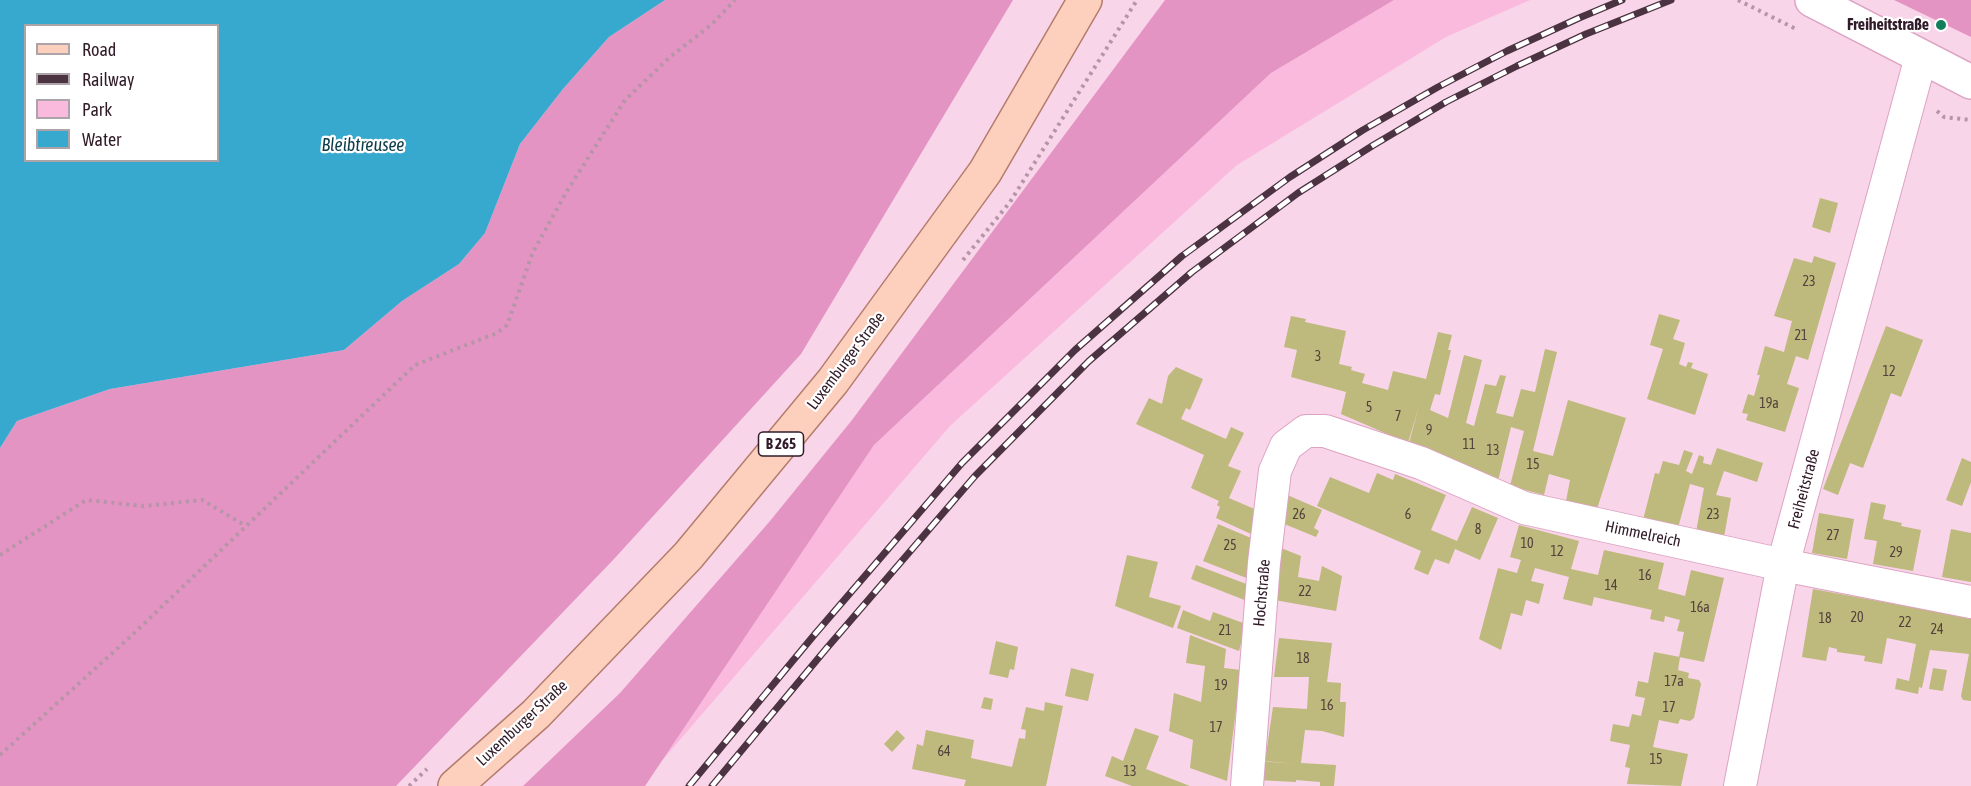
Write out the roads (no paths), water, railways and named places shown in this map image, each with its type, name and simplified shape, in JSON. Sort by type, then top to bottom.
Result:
[{"type":"main road","name":"Luxemburger Straße","points":[[444,775],[536,714],[688,556],[833,381],[985,172],[1085,0]]},
{"type":"main road","points":[[1812,0],[1971,82]]},
{"type":"street","name":"Freiheitstraße","points":[[1740,786],[1783,565],[1921,57]]},
{"type":"street","name":"Hochstraße","points":[[1247,786],[1264,563],[1275,471],[1286,446],[1306,431],[1325,431]]},
{"type":"street","name":"Himmelreich","points":[[1325,431],[1421,463],[1524,508],[1783,565],[1971,602]]},
{"type":"water","name":"Bleibtreusee","points":[[0,0],[665,0],[609,37],[563,89],[520,144],[485,233],[459,264],[402,301],[344,350],[110,389],[17,421],[0,448]]},
{"type":"railway","points":[[689,786],[815,634],[962,463],[1075,350],[1182,256],[1290,177],[1363,130],[1507,51],[1622,0]]},
{"type":"railway","points":[[712,786],[975,476],[1089,361],[1192,272],[1298,193],[1446,102],[1586,34],[1671,0]]},
{"type":"place","name":"Freiheitstraße","points":[[1941,25]]}]
